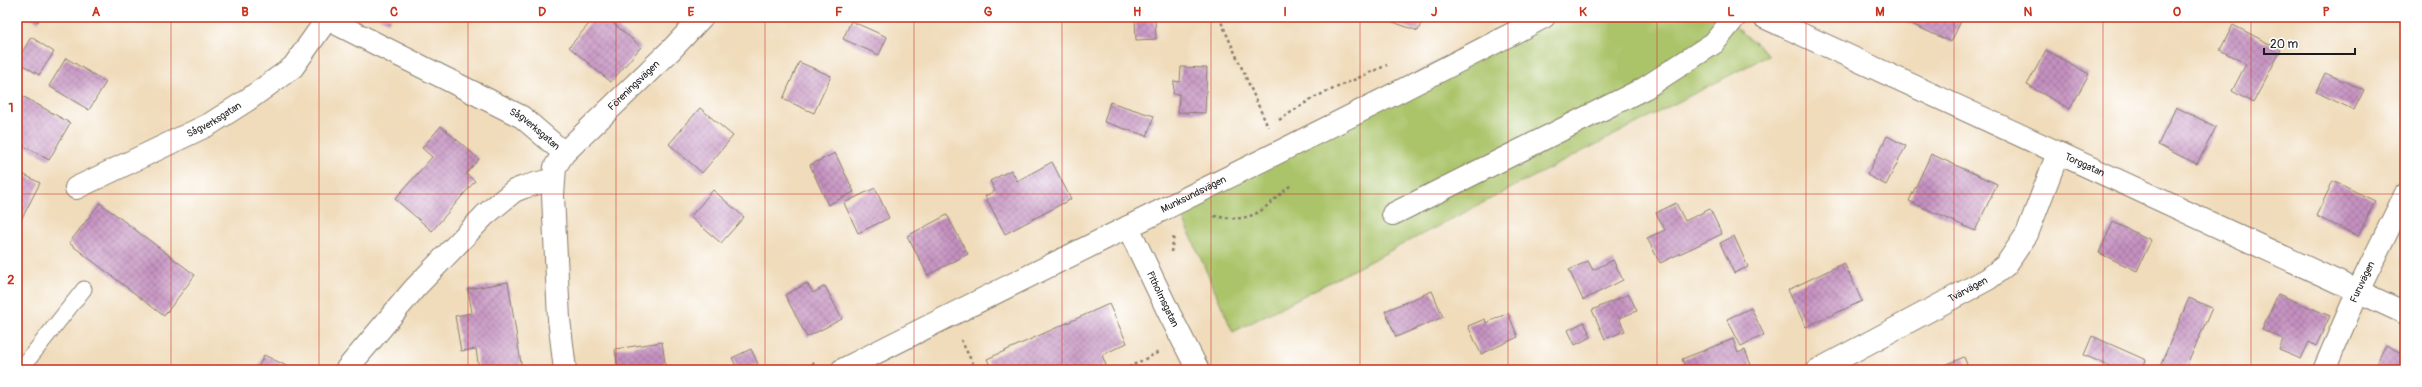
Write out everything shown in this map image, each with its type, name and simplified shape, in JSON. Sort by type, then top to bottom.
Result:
[{"type":"street","name":"Föreningsvägen","points":[[564,153],[672,49],[702,17]]},
{"type":"street","name":"Munksundsvägen","points":[[842,370],[1399,93],[1544,17]]},
{"type":"street","points":[[1393,214],[1645,88],[1714,43],[1735,17]]},
{"type":"street","name":"Torggatan","points":[[1764,17],[2405,313]]},
{"type":"street","name":"Sågverksgatan","points":[[76,188],[210,124],[246,101],[293,67],[325,18],[522,117],[564,153],[555,167],[553,196],[559,319],[565,370]]},
{"type":"street","name":"Tvärvägen","points":[[1818,370],[1988,279],[2006,265],[2027,234],[2058,153]]},
{"type":"street","points":[[346,370],[414,289],[485,215],[514,191],[554,179]]},
{"type":"street","name":"Furuvägen","points":[[2324,370],[2358,291],[2405,195]]},
{"type":"street","name":"Pitholmsgatan","points":[[1128,227],[1198,370]]},
{"type":"lane","points":[[20,370],[84,289]]},
{"type":"path","points":[[1219,17],[1268,127]]},
{"type":"path","points":[[1208,215],[1228,219],[1249,218],[1255,215],[1291,184]]},
{"type":"path","points":[[1170,259],[1171,247],[1178,230]]},
{"type":"path","points":[[1123,370],[1183,340]]},
{"type":"green space","points":[[1521,17],[1724,17],[1769,55],[1233,332],[1176,202]]},
{"type":"building","points":[[30,17],[41,17],[38,22]]},
{"type":"building","points":[[378,17],[391,17],[388,22]]},
{"type":"building","points":[[595,17],[606,17],[641,47],[611,82],[569,47]]},
{"type":"building","points":[[1135,17],[1155,17],[1156,39],[1136,40]]},
{"type":"building","points":[[1379,17],[1423,17],[1418,31]]},
{"type":"building","points":[[1896,17],[1963,17],[1951,42]]},
{"type":"building","points":[[851,21],[887,37],[879,55],[843,39]]},
{"type":"building","points":[[2233,25],[2281,50],[2253,103],[2232,91],[2246,64],[2220,50]]},
{"type":"building","points":[[31,37],[54,52],[39,75],[17,61]]},
{"type":"building","points":[[2046,50],[2089,74],[2070,109],[2027,85]]},
{"type":"building","points":[[66,58],[106,82],[89,110],[49,86]]},
{"type":"building","points":[[799,62],[831,76],[814,113],[783,99]]},
{"type":"building","points":[[1181,67],[1207,68],[1205,113],[1178,112],[1179,94],[1173,94],[1174,81],[1180,82]]},
{"type":"building","points":[[2325,73],[2364,90],[2354,110],[2316,92]]},
{"type":"building","points":[[17,93],[70,123],[49,160],[17,142]]},
{"type":"building","points":[[1110,102],[1154,116],[1147,136],[1104,122]]},
{"type":"building","points":[[2176,107],[2216,127],[2197,164],[2158,145]]},
{"type":"building","points":[[700,108],[733,136],[702,173],[669,144]]},
{"type":"building","points":[[441,126],[479,159],[466,174],[475,181],[432,231],[395,199],[432,157],[422,148]]},
{"type":"building","points":[[1887,136],[1906,146],[1886,185],[1867,175]]},
{"type":"building","points":[[835,153],[854,192],[828,205],[810,165]]},
{"type":"building","points":[[1931,154],[1997,184],[1975,231],[1909,201]]},
{"type":"building","points":[[1052,162],[1071,199],[1005,234],[985,196],[995,191],[990,181],[1011,170],[1017,181]]},
{"type":"building","points":[[17,171],[40,183],[20,222],[17,221]]},
{"type":"building","points":[[2333,181],[2375,201],[2358,236],[2316,216]]},
{"type":"building","points":[[875,188],[889,218],[858,233],[844,203]]},
{"type":"building","points":[[713,190],[744,217],[721,243],[690,217]]},
{"type":"building","points":[[100,203],[195,275],[164,316],[69,243]]},
{"type":"building","points":[[1676,203],[1685,221],[1710,209],[1722,234],[1660,263],[1647,238],[1665,230],[1656,213]]},
{"type":"building","points":[[947,215],[968,254],[928,275],[907,236]]},
{"type":"building","points":[[2113,222],[2151,240],[2137,271],[2099,253]]},
{"type":"building","points":[[1734,236],[1748,267],[1734,273],[1720,243]]},
{"type":"building","points":[[1613,260],[1623,280],[1583,300],[1569,270],[1588,261],[1593,270]]},
{"type":"building","points":[[1844,263],[1862,301],[1806,327],[1788,290]]},
{"type":"building","points":[[508,282],[522,370],[479,370],[476,349],[461,351],[455,316],[472,313],[468,289]]},
{"type":"building","points":[[807,283],[813,293],[825,286],[842,319],[807,337],[785,295]]},
{"type":"building","points":[[1432,291],[1443,317],[1396,337],[1385,311]]},
{"type":"building","points":[[1629,294],[1637,311],[1619,318],[1625,331],[1605,339],[1592,310]]},
{"type":"building","points":[[2278,294],[2330,316],[2316,346],[2309,342],[2301,359],[2279,350],[2283,339],[2262,330]]},
{"type":"building","points":[[2189,298],[2212,308],[2185,370],[2175,370],[2161,364]]},
{"type":"building","points":[[1109,304],[1127,343],[1102,355],[1106,365],[1095,370],[992,370],[987,359]]},
{"type":"building","points":[[1751,308],[1764,335],[1741,346],[1727,319]]},
{"type":"building","points":[[1508,313],[1518,337],[1481,354],[1468,326],[1485,319],[1486,323]]},
{"type":"building","points":[[1584,322],[1591,337],[1575,345],[1568,330]]},
{"type":"building","points":[[2092,336],[2146,360],[2142,370],[2118,370],[2084,355]]},
{"type":"building","points":[[1733,339],[1738,353],[1745,350],[1753,370],[1686,370],[1682,359]]},
{"type":"building","points":[[662,342],[666,370],[618,370],[615,349]]},
{"type":"building","points":[[2386,345],[2405,355],[2405,370],[2373,370]]},
{"type":"building","points":[[751,349],[758,364],[746,370],[738,370],[732,358]]},
{"type":"building","points":[[264,355],[295,370],[257,370]]},
{"type":"building","points":[[1964,357],[1969,370],[1933,370]]}]
